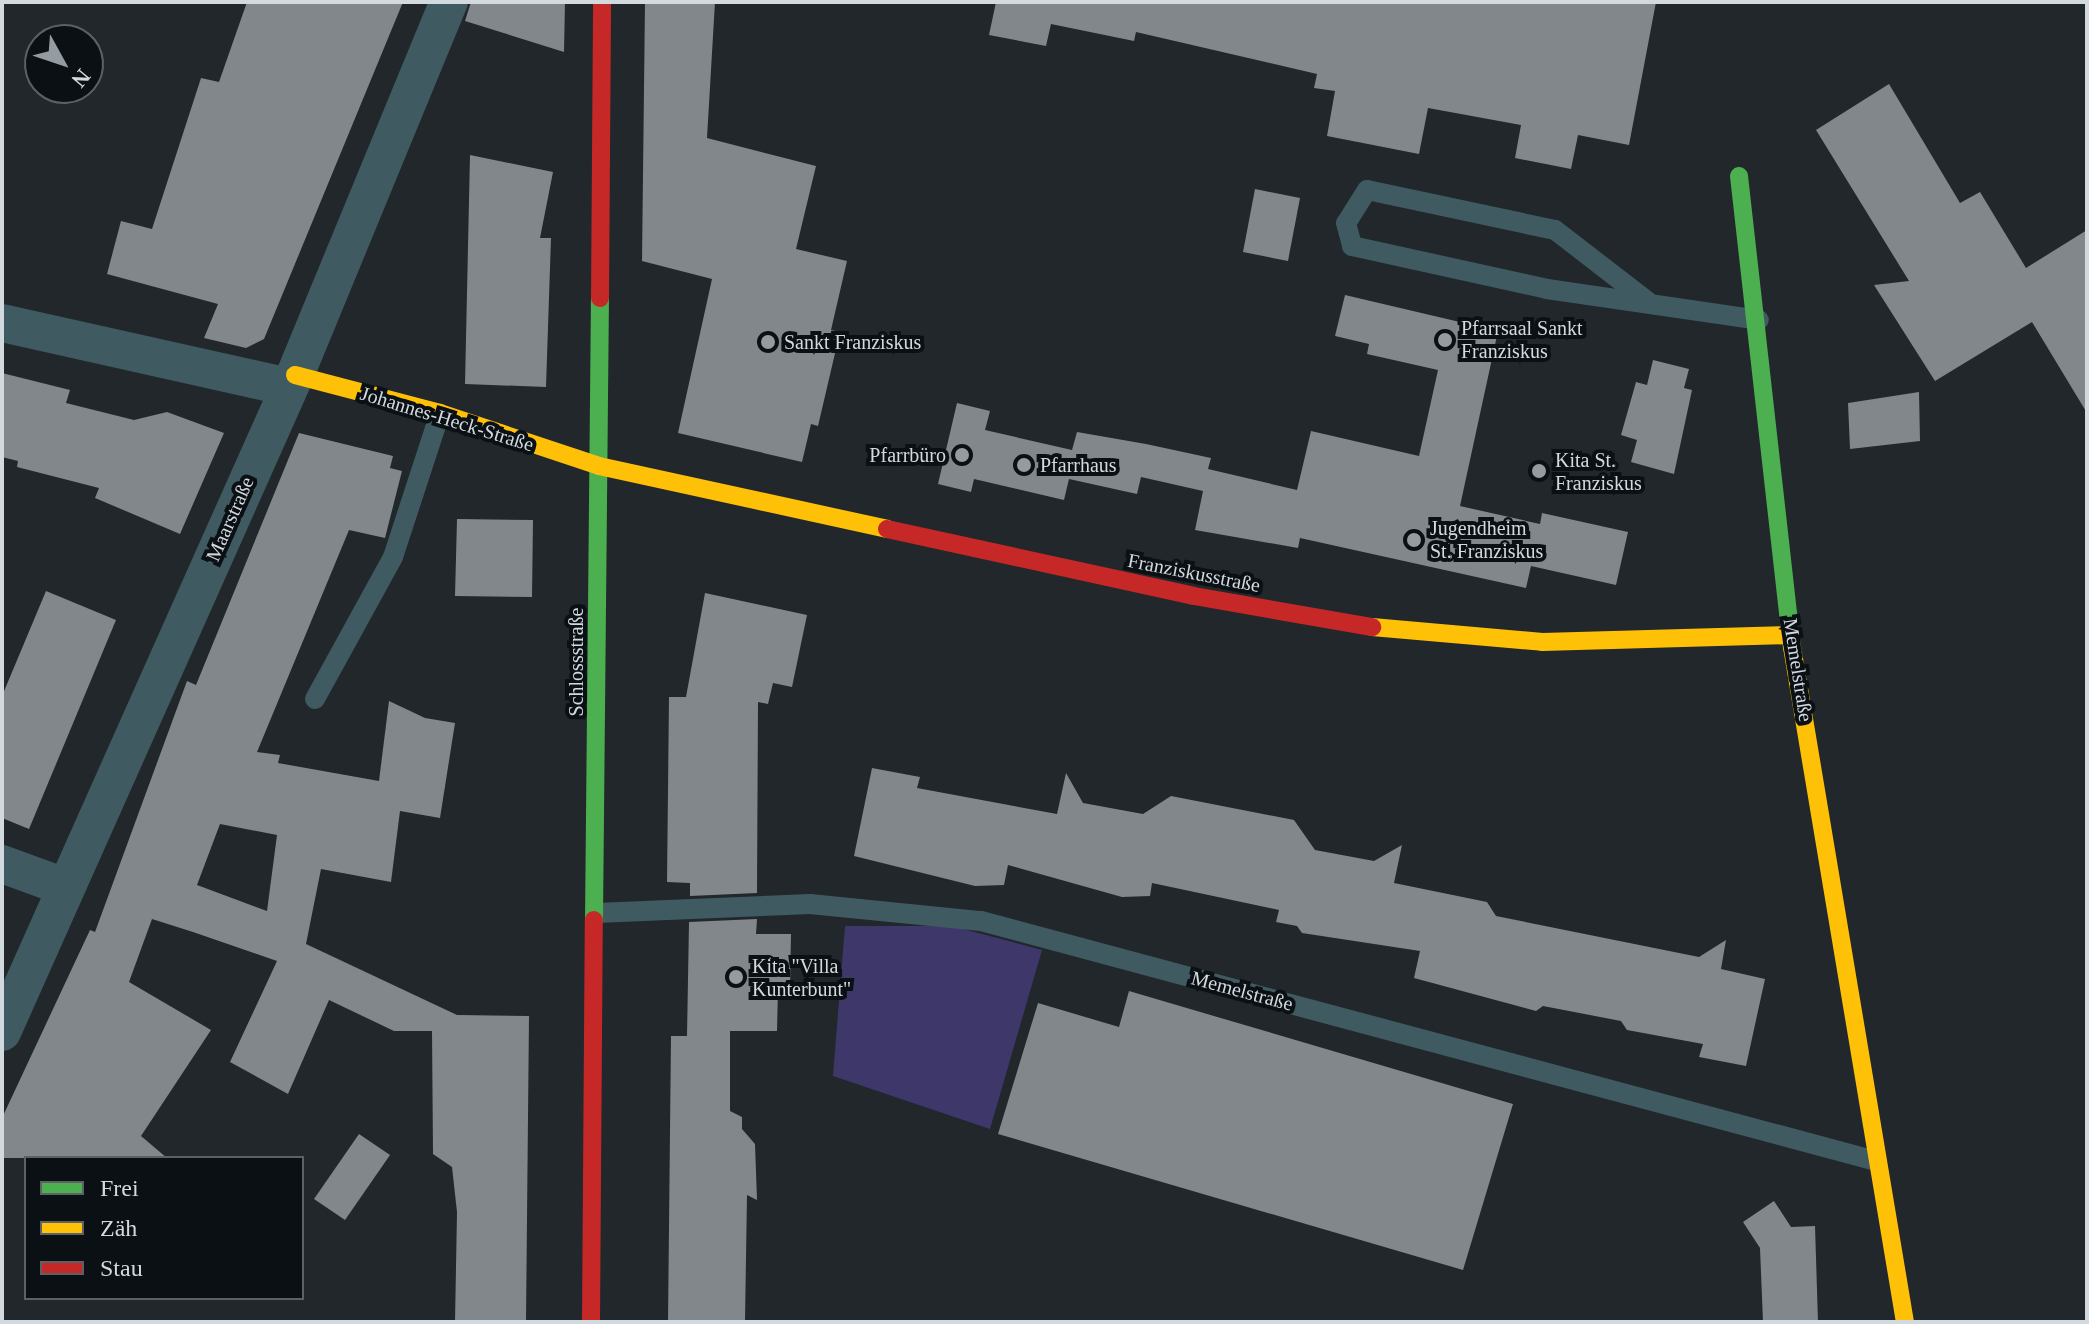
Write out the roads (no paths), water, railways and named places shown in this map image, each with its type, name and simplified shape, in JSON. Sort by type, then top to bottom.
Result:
[{"type":"street","name":"Maarstraße","points":[[2,1032],[292,381],[449,2]]},
{"type":"street","name":"Schlossstraße","points":[[591,1322],[602,2]]},
{"type":"street","name":"Memelstraße","points":[[1739,176],[1759,320],[1790,635],[1905,1322]]},
{"type":"street","name":"Johannes-Heck-Straße","points":[[2,323],[440,413],[599,466]]},
{"type":"street","name":"Franziskusstraße","points":[[599,466],[1194,596],[1407,633],[1542,642],[1790,635]]},
{"type":"street","points":[[2,864],[65,887]]},
{"type":"lane","points":[[1647,301],[1555,230],[1367,190],[1346,223],[1352,246],[1547,289],[1647,301],[1759,320]]},
{"type":"lane","points":[[315,699],[393,557],[440,413]]},
{"type":"lane","name":"Memelstraße","points":[[596,913],[810,904],[981,921],[1876,1161]]},
{"type":"place","name":"Pfarrsaal Sankt Franziskus","points":[[1445,340]]},
{"type":"place","name":"Sankt Franziskus","points":[[768,342]]},
{"type":"place","name":"Pfarrbüro","points":[[962,455]]},
{"type":"place","name":"Pfarrhaus","points":[[1024,465]]},
{"type":"place","name":"Kita St. Franziskus","points":[[1539,471]]},
{"type":"place","name":"Jugendheim St. Franziskus","points":[[1414,540]]},
{"type":"place","name":"Kita \"Villa Kunterbunt\"","points":[[736,977]]}]
